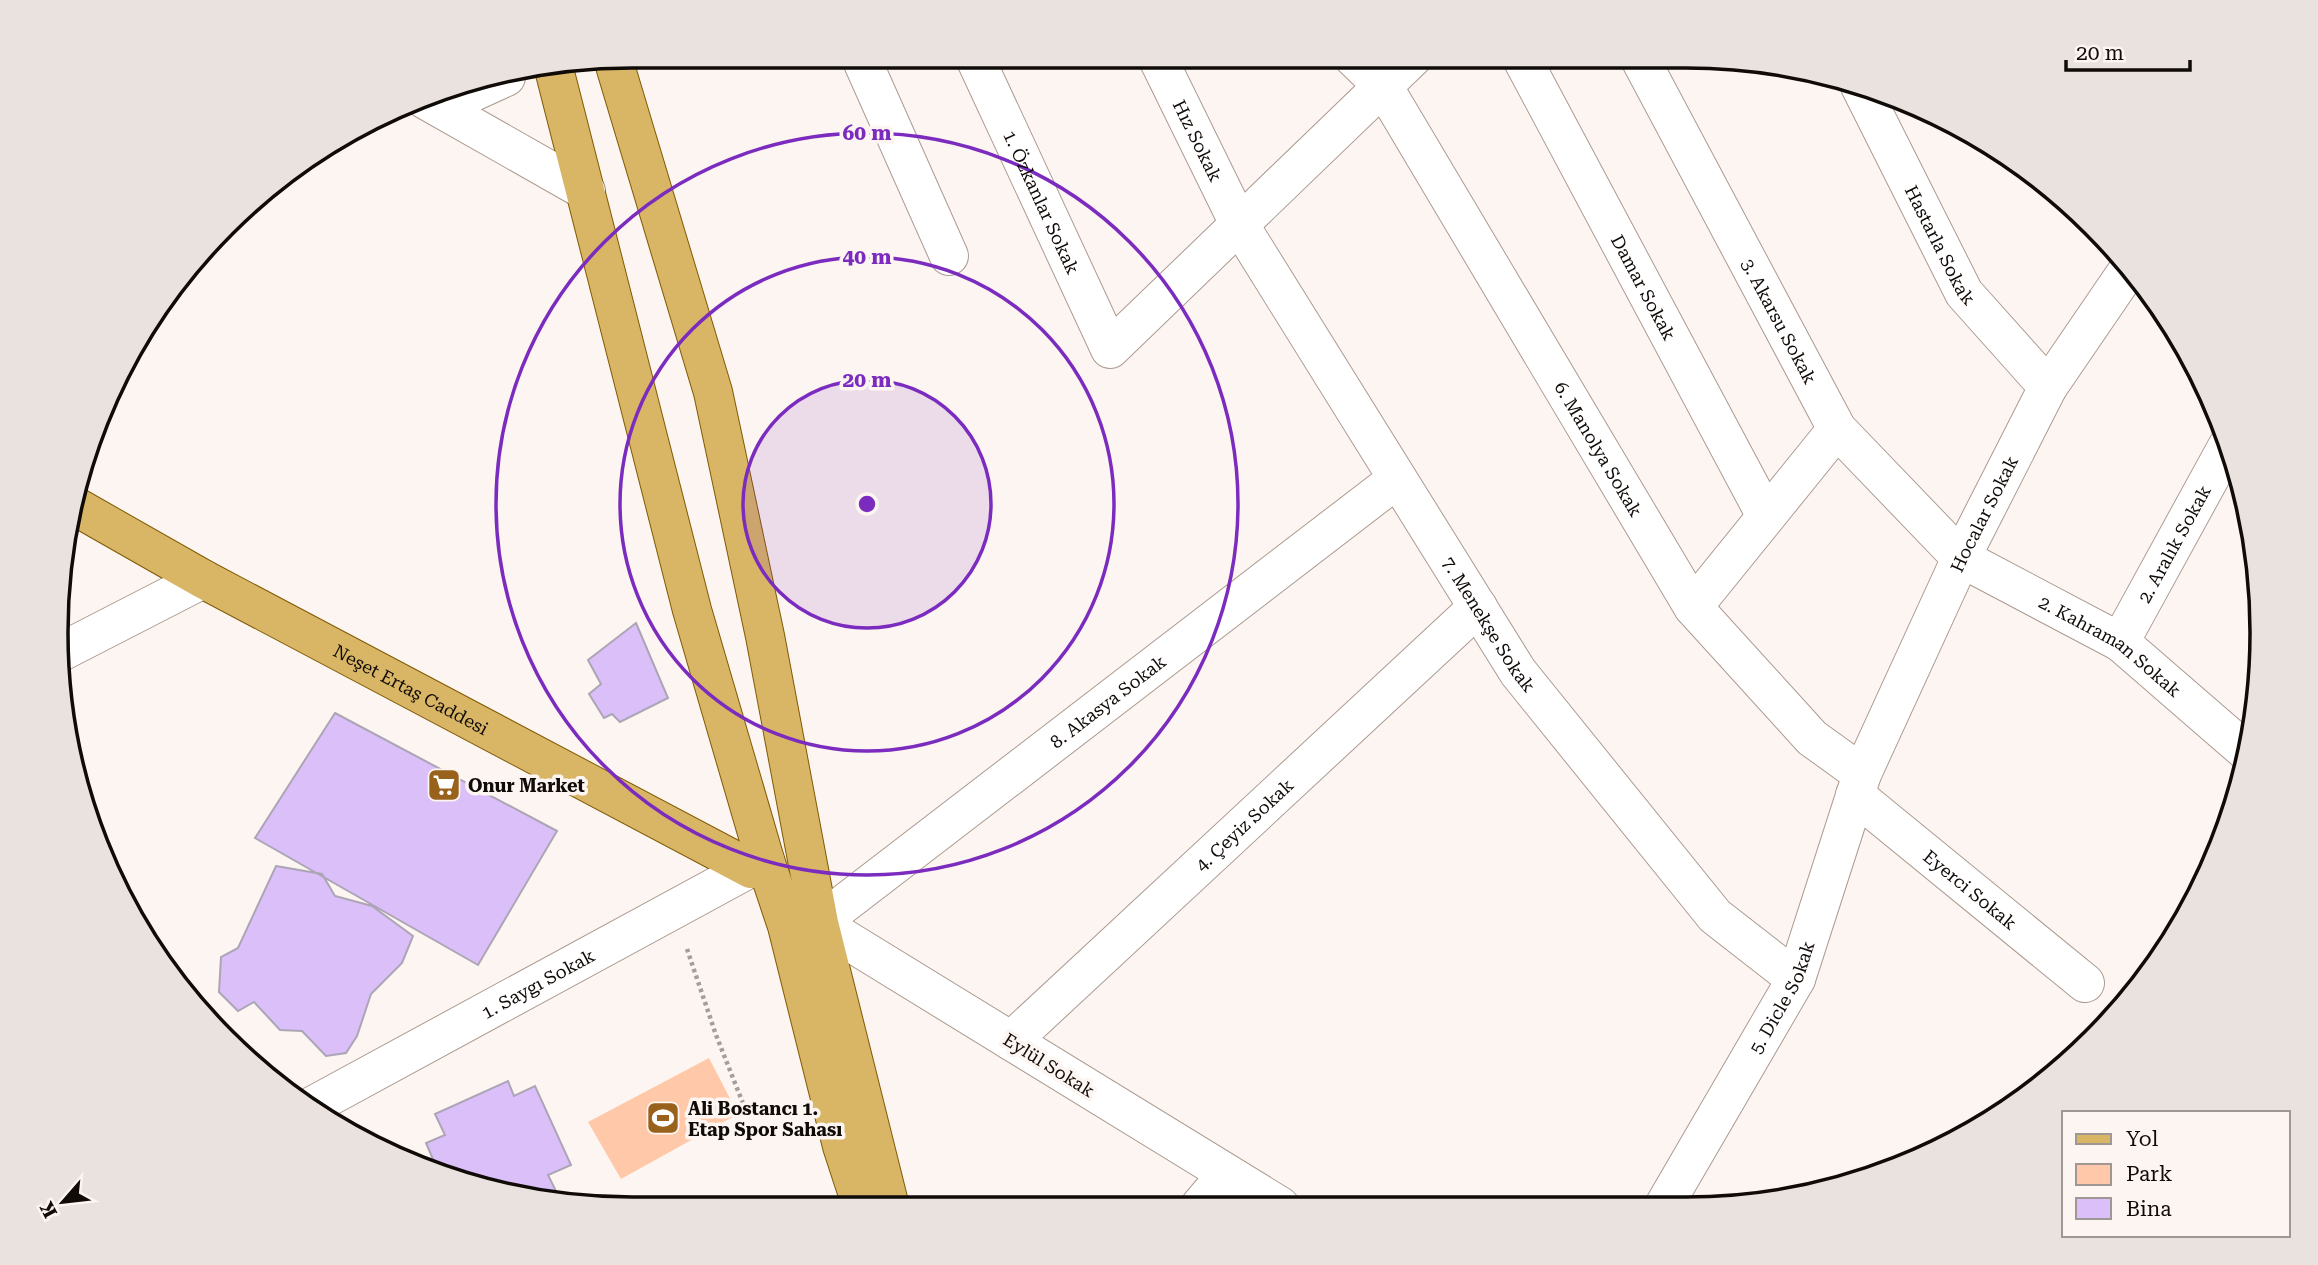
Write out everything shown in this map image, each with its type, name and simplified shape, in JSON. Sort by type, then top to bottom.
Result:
[{"type":"main road","points":[[616,68],[713,392],[765,636],[819,923],[888,1197]]},
{"type":"main road","points":[[555,74],[758,865],[787,926],[842,1146],[859,1197]]},
{"type":"main road","name":"Neşet Ertaş Caddesi","points":[[82,509],[202,579],[758,865]]},
{"type":"street","points":[[865,68],[949,256]]},
{"type":"street","name":"1. Özkanlar Sokak","points":[[980,68],[1110,349],[1239,224]]},
{"type":"street","name":"Hız Sokak","points":[[1162,68],[1239,224]]},
{"type":"street","name":"6. Manolya Sokak","points":[[1364,68],[1382,86],[1693,607],[1858,785]]},
{"type":"street","points":[[1239,224],[1401,68]]},
{"type":"street","name":"Damar Sokak","points":[[1527,68],[1766,516]]},
{"type":"street","name":"3. Akarsu Sokak","points":[[1645,68],[1837,429],[1961,558]]},
{"type":"street","points":[[450,98],[460,98],[480,89]]},
{"type":"street","name":"Hastarla Sokak","points":[[1866,98],[1964,293],[2048,387]]},
{"type":"street","points":[[434,104],[586,191]]},
{"type":"street","name":"7. Menekşe Sokak","points":[[1239,224],[1518,672],[1715,916],[1796,979]]},
{"type":"street","name":"Hocalar Sokak","points":[[1858,785],[1961,558],[2048,387],[2123,277]]},
{"type":"street","points":[[1693,607],[1837,429]]},
{"type":"street","name":"2. Aralık Sokak","points":[[2120,642],[2222,457]]},
{"type":"street","name":"8. Akasya Sokak","points":[[819,923],[1397,479]]},
{"type":"street","name":"2. Kahraman Sokak","points":[[1961,558],[2120,642],[2239,745]]},
{"type":"street","points":[[68,648],[202,579]]},
{"type":"street","name":"4. Çeyiz Sokak","points":[[1011,1041],[1478,607]]},
{"type":"street","name":"5. Dicle Sokak","points":[[1669,1197],[1796,979],[1858,785]]},
{"type":"street","name":"Eyerci Sokak","points":[[1858,785],[2085,983]]},
{"type":"street","name":"1. Saygı Sokak","points":[[319,1102],[758,865]]},
{"type":"street","name":"Eylül Sokak","points":[[819,923],[1265,1197]]},
{"type":"street","points":[[1208,1197],[1227,1174]]},
{"type":"path","points":[[675,911],[716,1035],[748,1116]]},
{"type":"green space","name":"Ali Bostancı 1. Etap Spor Sahası","points":[[709,1058],[738,1114],[621,1179],[588,1122]]},
{"type":"building","points":[[636,623],[668,698],[620,722],[612,714],[604,718],[589,694],[601,684],[588,660]]},
{"type":"building","points":[[335,713],[557,831],[478,965],[255,838]]},
{"type":"building","points":[[276,866],[322,874],[335,896],[372,906],[413,936],[402,963],[371,994],[357,1036],[346,1053],[326,1056],[302,1031],[280,1030],[254,1002],[238,1011],[219,992],[221,957],[238,948]]},
{"type":"building","points":[[508,1081],[514,1096],[535,1086],[571,1165],[548,1175],[555,1191],[486,1178],[451,1167],[433,1160],[426,1143],[445,1135],[435,1114]]},
{"type":"place","name":"Onur Market","points":[[444,785]]},
{"type":"place","name":"Ali Bostancı 1. Etap Spor Sahası","points":[[663,1118]]}]
